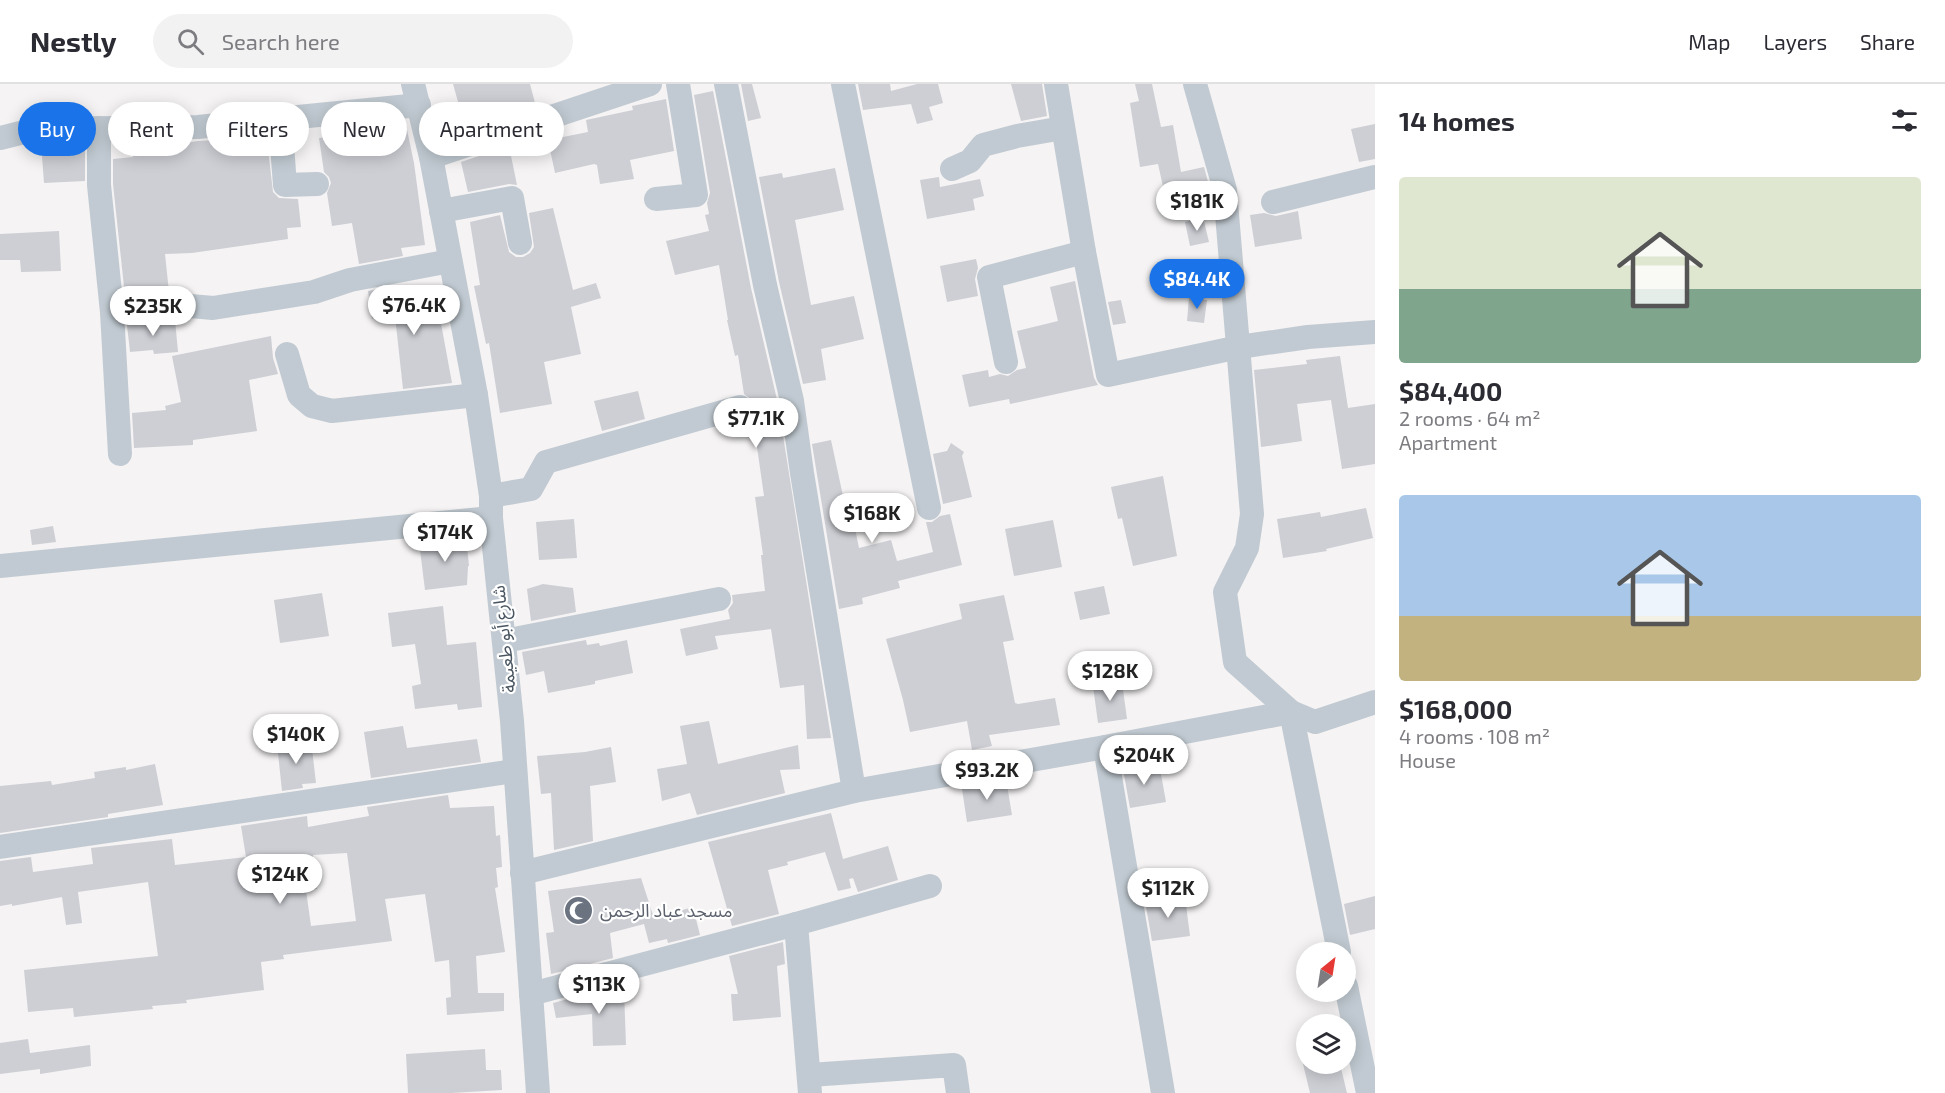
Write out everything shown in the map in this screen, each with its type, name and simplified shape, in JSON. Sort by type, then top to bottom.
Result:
[{"type":"street","points":[[431,157],[603,92],[650,84]]},
{"type":"street","points":[[656,199],[696,195],[678,84]]},
{"type":"street","points":[[726,84],[765,285],[792,401],[854,791]]},
{"type":"street","points":[[843,84],[928,508]]},
{"type":"street","points":[[1056,84],[1084,252],[1108,375],[1239,346],[1308,337],[1375,332]]},
{"type":"street","points":[[1195,84],[1225,190],[1251,514],[1247,548],[1225,592],[1235,662],[1291,712],[1316,722],[1375,702]]},
{"type":"street","points":[[309,114],[416,95]]},
{"type":"street","name":"شارع أبو طعيمة","points":[[416,95],[431,157],[476,395],[491,507],[512,721],[538,1093]]},
{"type":"street","points":[[0,138],[36,129],[206,127]]},
{"type":"street","points":[[99,128],[99,184],[112,312],[120,454]]},
{"type":"street","points":[[952,169],[970,161],[983,145],[1017,136],[1063,129]]},
{"type":"street","points":[[283,156],[285,185],[317,184]]},
{"type":"street","points":[[1273,202],[1375,177]]},
{"type":"street","points":[[441,211],[512,198],[520,243]]},
{"type":"street","points":[[1006,362],[989,277],[1084,252]]},
{"type":"street","points":[[112,312],[179,305],[213,308],[314,292],[350,280],[450,261]]},
{"type":"street","points":[[287,354],[299,395],[312,406],[332,411],[476,395]]},
{"type":"street","points":[[0,566],[491,507],[531,489],[546,462],[740,407],[747,421]]},
{"type":"street","points":[[504,641],[718,599]]},
{"type":"street","points":[[522,873],[854,791],[1291,712]]},
{"type":"street","points":[[1291,712],[1337,942]]},
{"type":"street","points":[[1105,747],[1163,1093]]},
{"type":"street","points":[[0,847],[514,771]]},
{"type":"street","points":[[531,994],[930,886]]},
{"type":"street","points":[[796,924],[810,1084],[954,1065],[958,1093]]},
{"type":"street","points":[[1349,1002],[1368,1093]]},
{"type":"building","points":[[453,84],[530,84],[535,102],[458,102]]},
{"type":"building","points":[[741,84],[752,84],[761,118],[748,121]]},
{"type":"building","points":[[858,84],[890,84],[891,91],[917,84],[938,84],[943,103],[929,107],[933,120],[917,124],[911,104],[863,110]]},
{"type":"building","points":[[1011,84],[1042,84],[1047,116],[1021,121]]},
{"type":"building","points":[[1135,84],[1152,84],[1161,127],[1173,125],[1181,172],[1204,167],[1211,193],[1166,200],[1158,164],[1140,167],[1130,103],[1139,101]]},
{"type":"building","points":[[713,91],[751,288],[778,404],[831,738],[807,739],[804,685],[780,688],[771,629],[715,636],[718,649],[686,656],[680,629],[730,619],[728,610],[733,603],[732,595],[765,591],[761,555],[763,555],[755,497],[764,496],[755,433],[761,421],[753,401],[744,394],[738,355],[735,356],[727,320],[719,265],[675,275],[666,241],[709,231],[705,215],[709,214],[707,203],[710,193],[694,95]]},
{"type":"building","points":[[666,99],[674,151],[630,160],[634,179],[600,184],[597,165],[594,164],[555,173],[551,156],[564,156],[564,137],[588,132],[586,120],[633,110],[632,106]]},
{"type":"building","points":[[1375,124],[1375,159],[1359,162],[1351,129]]},
{"type":"building","points":[[407,130],[425,245],[401,248],[403,256],[359,264],[352,223],[332,226],[327,193],[331,183],[324,172],[322,156],[407,156]]},
{"type":"building","points":[[206,141],[206,156],[269,156],[273,192],[279,198],[298,199],[301,227],[287,228],[288,239],[192,253],[165,254],[169,292],[125,296],[113,184],[113,159],[133,156],[194,156],[194,142]]},
{"type":"building","points":[[42,156],[85,156],[85,181],[44,183]]},
{"type":"building","points":[[479,156],[511,156],[517,185],[509,184],[468,192],[461,162]]},
{"type":"building","points":[[835,168],[844,210],[795,220],[811,305],[854,296],[864,339],[821,349],[826,380],[803,384],[779,282],[759,177],[782,173],[783,178]]},
{"type":"building","points":[[939,177],[940,187],[980,179],[984,196],[973,199],[975,210],[927,219],[920,180]]},
{"type":"building","points":[[553,208],[573,290],[596,283],[601,298],[571,307],[581,354],[544,362],[552,404],[500,413],[489,343],[486,344],[474,286],[480,285],[470,222],[500,215],[509,252],[516,257],[523,257],[534,247],[529,213]]},
{"type":"building","points":[[1298,211],[1302,239],[1255,247],[1250,215],[1264,213],[1276,216]]},
{"type":"building","points":[[1203,217],[1209,242],[1190,246],[1185,222]]},
{"type":"building","points":[[59,231],[61,271],[21,272],[20,260],[0,260],[0,234]]},
{"type":"building","points":[[976,259],[978,268],[975,279],[978,296],[947,302],[940,266]]},
{"type":"building","points":[[1075,281],[1094,378],[1098,385],[1010,404],[1009,399],[969,407],[962,375],[988,370],[989,377],[1000,374],[1008,376],[1017,370],[1026,368],[1017,331],[1058,321],[1050,287]]},
{"type":"building","points":[[402,285],[402,288],[421,286],[425,321],[440,318],[452,383],[403,389],[395,316],[372,319],[368,291]]},
{"type":"building","points":[[1189,298],[1207,300],[1204,323],[1187,321]]},
{"type":"building","points":[[1121,300],[1126,323],[1113,325],[1108,302]]},
{"type":"building","points":[[175,320],[178,352],[154,354],[153,350],[130,352],[127,325]]},
{"type":"building","points":[[271,336],[273,358],[278,374],[249,380],[257,431],[193,440],[193,445],[134,448],[132,413],[166,410],[165,406],[181,402],[172,356]]},
{"type":"building","points":[[1340,356],[1348,408],[1375,404],[1375,464],[1342,469],[1331,400],[1297,404],[1302,441],[1261,447],[1254,370],[1307,364],[1306,360]]},
{"type":"building","points":[[638,391],[645,419],[602,431],[594,401]]},
{"type":"building","points":[[831,440],[846,510],[851,509],[859,548],[891,540],[897,561],[933,552],[926,522],[932,522],[940,516],[950,514],[962,565],[898,581],[900,588],[862,598],[863,604],[839,609],[812,444]]},
{"type":"building","points":[[951,443],[964,452],[962,456],[972,497],[943,504],[933,454],[947,451]]},
{"type":"building","points":[[1163,476],[1177,556],[1133,566],[1122,518],[1118,519],[1111,487]]},
{"type":"building","points":[[1366,508],[1373,538],[1326,549],[1327,551],[1283,558],[1277,519],[1320,512],[1321,517]]},
{"type":"building","points":[[574,519],[577,558],[539,560],[536,522]]},
{"type":"building","points":[[1053,520],[1062,567],[1014,576],[1005,529]]},
{"type":"building","points":[[53,526],[56,542],[32,545],[30,530]]},
{"type":"building","points":[[466,537],[469,566],[467,585],[425,590],[419,542]]},
{"type":"building","points":[[543,584],[573,588],[576,612],[531,621],[527,589]]},
{"type":"building","points":[[1104,586],[1110,614],[1080,620],[1074,592]]},
{"type":"building","points":[[322,593],[329,636],[280,643],[274,600]]},
{"type":"building","points":[[1004,595],[1014,640],[1003,642],[1015,703],[1055,698],[1060,725],[989,735],[992,746],[972,750],[967,721],[910,732],[886,639],[962,619],[959,604]]},
{"type":"building","points":[[443,606],[447,645],[476,642],[482,707],[458,710],[457,704],[415,709],[412,686],[421,684],[415,644],[392,647],[388,613]]},
{"type":"building","points":[[586,640],[587,645],[599,643],[600,646],[627,640],[633,673],[595,681],[595,684],[548,693],[544,671],[526,675],[522,652]]},
{"type":"building","points":[[1122,682],[1127,719],[1098,723],[1093,686]]},
{"type":"building","points":[[709,721],[718,764],[798,745],[800,769],[780,770],[785,793],[697,815],[690,793],[662,801],[657,769],[687,764],[680,726]]},
{"type":"building","points":[[403,726],[407,748],[477,739],[481,762],[371,778],[364,732]]},
{"type":"building","points":[[311,740],[316,783],[302,784],[303,788],[282,791],[277,744]]},
{"type":"building","points":[[611,747],[616,782],[590,786],[593,841],[554,850],[551,793],[541,794],[537,756],[585,752]]},
{"type":"building","points":[[1159,763],[1166,802],[1130,808],[1123,769]]},
{"type":"building","points":[[155,764],[163,805],[108,814],[108,817],[0,833],[0,786],[51,781],[52,785],[95,778],[94,772],[126,767],[126,770]]},
{"type":"building","points":[[1006,779],[1012,815],[967,822],[962,789]]},
{"type":"building","points":[[448,795],[450,808],[494,806],[496,836],[500,835],[502,867],[496,868],[498,887],[495,888],[505,952],[476,956],[478,993],[504,993],[504,1011],[447,1015],[446,998],[451,997],[449,960],[435,962],[425,894],[385,899],[392,941],[283,955],[284,959],[261,962],[264,990],[186,1000],[187,1003],[152,1006],[153,1009],[74,1017],[73,1008],[28,1012],[24,970],[158,956],[148,882],[78,892],[82,923],[66,925],[62,897],[0,906],[0,861],[31,857],[33,872],[93,864],[91,848],[172,839],[175,865],[246,857],[241,826],[307,816],[308,827],[369,816],[367,807]],"holes":[[[347,853],[356,921],[311,926],[306,890],[317,889],[313,855]]]},
{"type":"building","points":[[831,813],[843,859],[888,846],[898,880],[858,892],[853,878],[849,879],[851,888],[838,891],[825,852],[787,862],[788,865],[768,870],[779,914],[732,926],[708,842]]},
{"type":"building","points":[[641,878],[654,918],[693,907],[700,935],[668,943],[667,939],[649,943],[644,924],[610,933],[613,958],[551,974],[546,933],[554,932],[548,891]]},
{"type":"building","points":[[1375,896],[1375,929],[1350,935],[1344,904]]},
{"type":"building","points":[[1185,897],[1190,936],[1152,941],[1145,901]]},
{"type":"building","points":[[783,942],[785,964],[777,966],[781,1017],[733,1021],[731,994],[738,994],[729,956]]},
{"type":"building","points":[[617,986],[618,991],[624,991],[626,1045],[593,1046],[592,1014],[556,1018],[553,1003]]},
{"type":"building","points":[[28,1039],[30,1053],[90,1045],[91,1066],[40,1074],[40,1069],[0,1074],[0,1043]]},
{"type":"building","points":[[485,1049],[486,1070],[501,1070],[502,1090],[408,1093],[406,1054]]},
{"type":"building","points":[[1305,1074],[1342,1074],[1347,1093],[1310,1093]]},
{"type":"place","name":"مسجد عباد الرحمن","points":[[579,911]]}]
